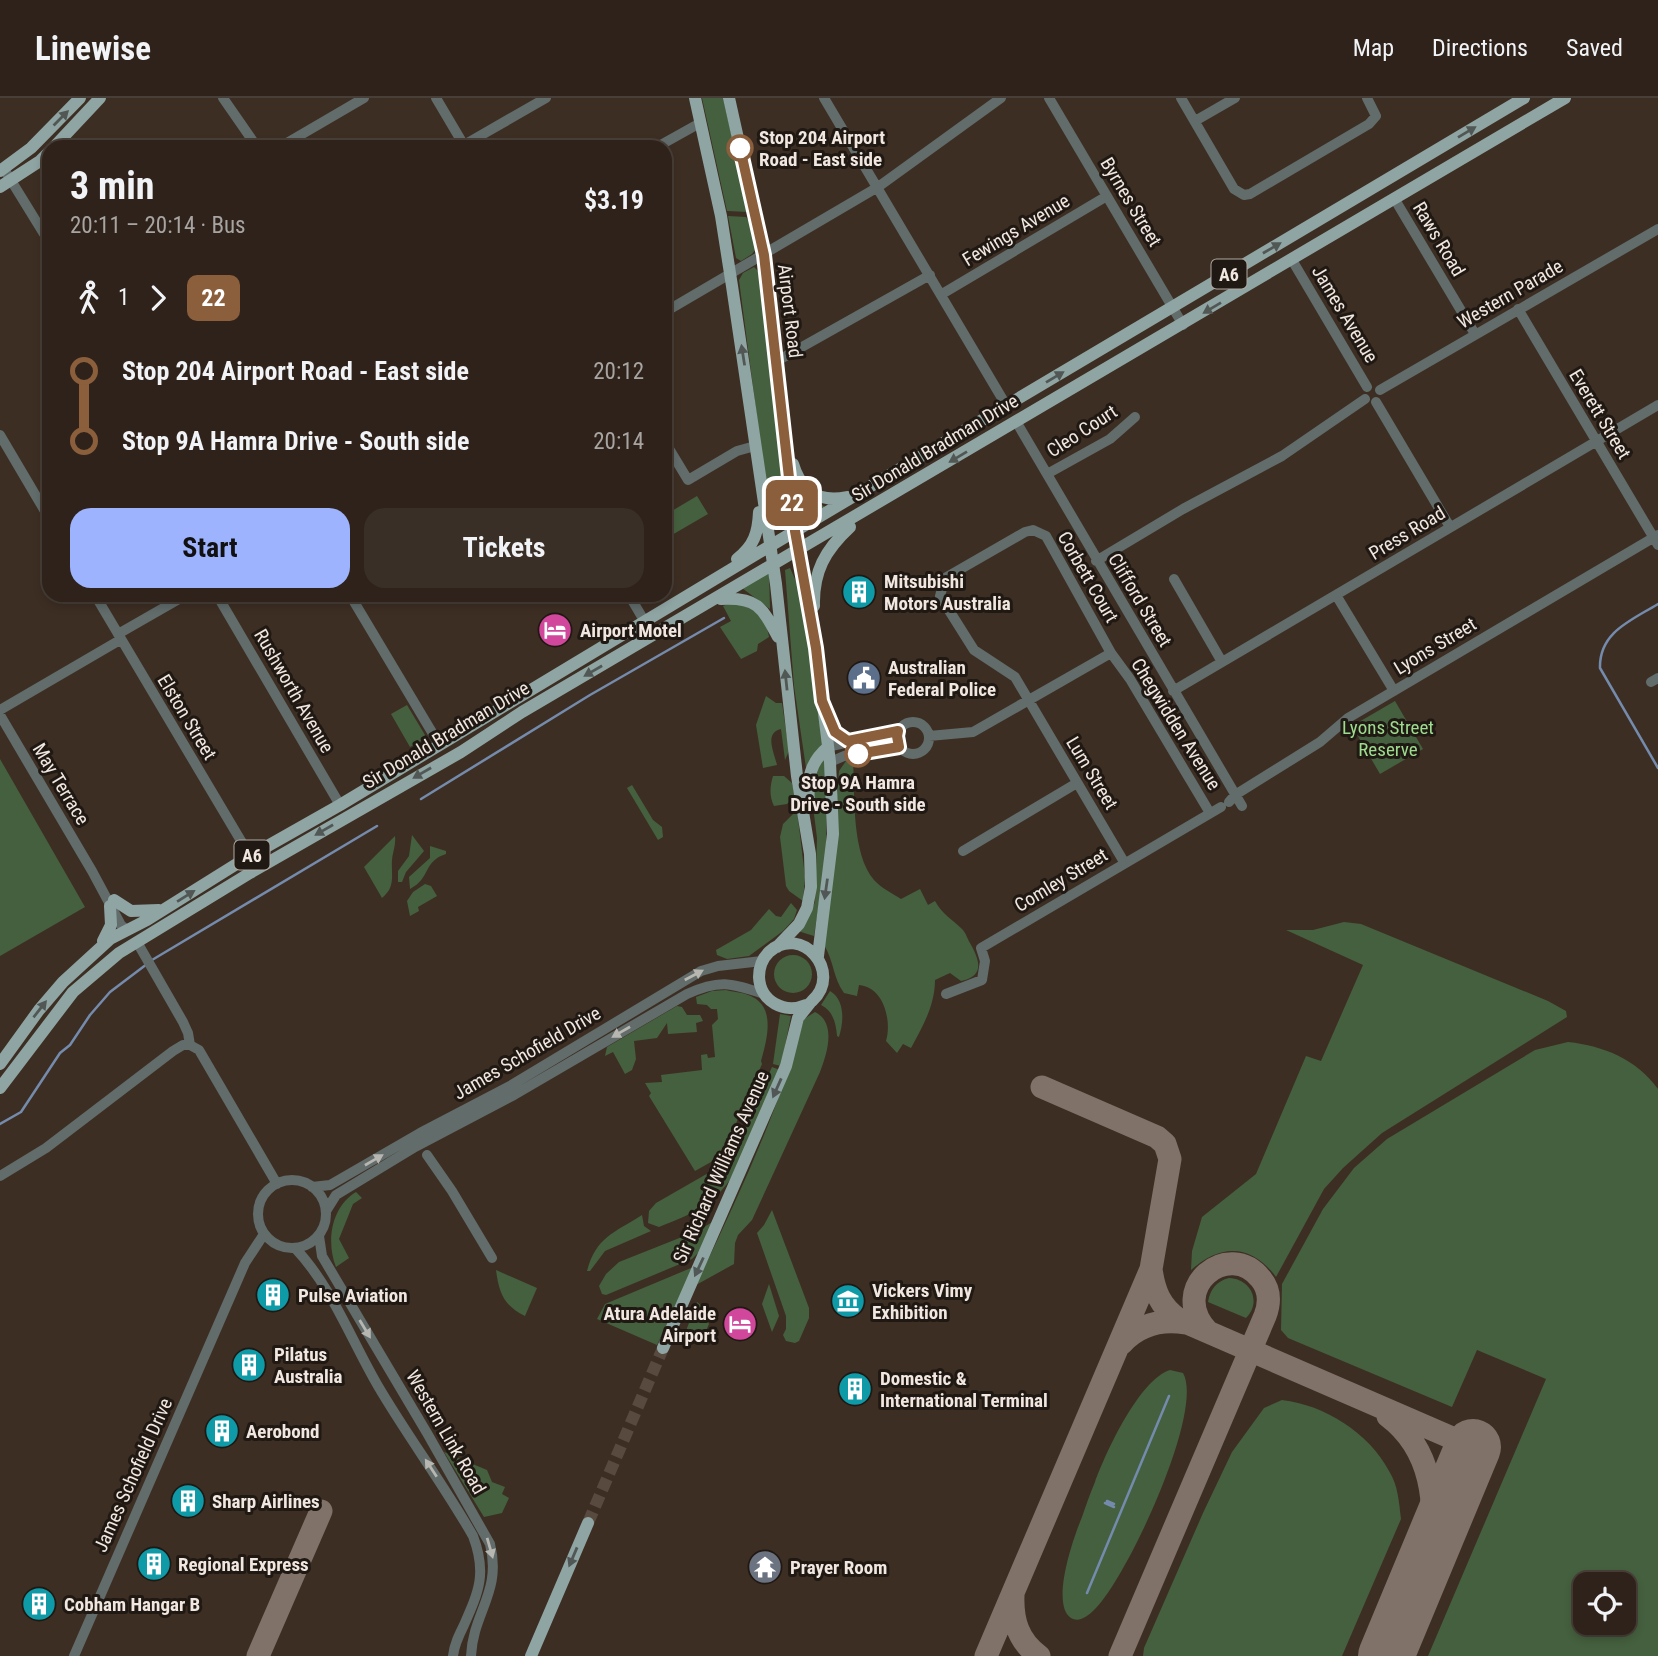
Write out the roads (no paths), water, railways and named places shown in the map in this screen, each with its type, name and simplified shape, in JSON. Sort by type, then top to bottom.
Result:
[{"type":"main road","points":[[4,177],[80,98]]},
{"type":"main road","points":[[61,140],[100,98]]},
{"type":"main road","points":[[695,98],[721,216],[730,274],[773,566],[797,776],[810,854]]},
{"type":"main road","name":"Sir Donald Bradman Drive","points":[[0,1064],[63,982],[94,953],[127,930],[1524,98]]},
{"type":"main road","name":"Sir Donald Bradman Drive","points":[[0,1088],[73,992],[119,953],[250,873],[460,752],[522,712],[1183,325],[1550,102],[1566,98]]},
{"type":"main road","name":"Airport Road","points":[[732,99],[764,255],[795,531]]},
{"type":"main road","points":[[4,177],[42,159]]},
{"type":"main road","points":[[1326,217],[1343,218],[1348,226]]},
{"type":"main road","points":[[785,437],[795,471],[807,489],[827,500],[855,496]]},
{"type":"main road","points":[[695,591],[746,552],[755,539],[760,481]]},
{"type":"main road","points":[[816,648],[814,589],[821,561],[842,535],[877,505]]},
{"type":"main road","points":[[795,531],[816,648],[830,762],[833,834],[818,956],[824,977],[820,991],[811,1002],[797,1008],[782,1007],[771,1002],[764,994],[759,983],[759,972],[762,961],[799,924],[807,908],[811,887],[811,824],[807,785],[814,763],[828,747]]},
{"type":"main road","points":[[716,600],[739,598],[756,603],[782,643]]},
{"type":"main road","points":[[822,701],[835,732],[848,741]]},
{"type":"main road","points":[[439,744],[451,747],[522,712]]},
{"type":"main road","points":[[94,953],[110,930],[112,903],[135,912],[163,909]]},
{"type":"main road","points":[[119,953],[127,930],[140,931],[162,927]]},
{"type":"main road","points":[[777,947],[785,944],[803,945],[818,956]]},
{"type":"main road","name":"Sir Richard Williams Avenue","points":[[663,1348],[786,1066],[798,1018],[811,1002]]},
{"type":"main road","points":[[531,1656],[588,1523]]},
{"type":"street","points":[[223,98],[252,140]]},
{"type":"street","points":[[292,140],[364,98]]},
{"type":"street","points":[[436,98],[460,140]]},
{"type":"street","points":[[474,140],[546,98]]},
{"type":"street","points":[[824,98],[1006,405]]},
{"type":"street","points":[[672,308],[878,187],[1002,98]]},
{"type":"street","name":"Byrnes Street","points":[[1049,98],[1183,325]]},
{"type":"street","points":[[1181,98],[1234,189],[1244,195],[1369,124],[1376,116],[1367,98]]},
{"type":"street","points":[[1195,121],[1235,98]]},
{"type":"street","points":[[670,140],[700,123]]},
{"type":"street","points":[[4,177],[42,232]]},
{"type":"street","name":"Fewings Avenue","points":[[942,294],[1107,195]]},
{"type":"street","name":"Raws Road","points":[[1394,198],[1475,334]]},
{"type":"street","name":"Western Parade","points":[[1380,390],[1658,229]]},
{"type":"street","name":"James Avenue","points":[[1292,260],[1367,387]]},
{"type":"street","points":[[777,361],[930,275]]},
{"type":"street","name":"Everett Street","points":[[1518,309],[1656,539]]},
{"type":"street","points":[[1365,399],[1364,391],[1367,387],[1376,386],[1380,390],[1376,401]]},
{"type":"street","points":[[1365,399],[1376,401]]},
{"type":"street","points":[[1096,561],[1183,509],[1282,456],[1365,399]]},
{"type":"street","points":[[1376,401],[1450,527]]},
{"type":"street","name":"Press Road","points":[[1173,691],[1658,405]]},
{"type":"street","name":"Cleo Court","points":[[1047,474],[1110,439],[1135,417]]},
{"type":"street","name":"Clifford Street","points":[[1017,423],[1173,691],[1228,801],[1242,806]]},
{"type":"street","points":[[0,435],[42,506]]},
{"type":"street","points":[[672,454],[688,480],[737,451],[755,446]]},
{"type":"street","name":"Corbett Court","points":[[1029,700],[1015,677],[974,650],[940,596],[945,578],[1025,532],[1039,531],[1046,536],[1111,653]]},
{"type":"street","name":"Lyons Street","points":[[1228,801],[1320,742],[1348,718],[1656,539]]},
{"type":"street","points":[[1174,579],[1222,662]]},
{"type":"street","points":[[1336,595],[1394,691]]},
{"type":"street","name":"Elston Street","points":[[99,602],[250,856]]},
{"type":"street","points":[[0,710],[175,602]]},
{"type":"street","name":"Rushworth Avenue","points":[[221,602],[340,805]]},
{"type":"street","points":[[354,602],[439,744]]},
{"type":"street","points":[[633,602],[645,622]]},
{"type":"street","points":[[929,737],[973,732],[1111,653]]},
{"type":"street","name":"Chegwidden Avenue","points":[[1111,653],[1130,679],[1210,813]]},
{"type":"street","name":"Lum Street","points":[[1029,700],[1124,862]]},
{"type":"street","name":"May Terrace","points":[[0,715],[92,872],[127,922],[127,930]]},
{"type":"street","points":[[828,747],[898,731],[906,723],[916,722],[925,727],[929,737],[927,747],[919,753],[910,754],[899,747],[844,756],[830,762]]},
{"type":"street","points":[[898,731],[899,747]]},
{"type":"street","points":[[963,851],[1077,783]]},
{"type":"street","name":"Comley Street","points":[[946,994],[982,980],[985,961],[981,948],[1228,801]]},
{"type":"street","points":[[137,942],[183,1022],[190,1045]]},
{"type":"street","name":"James Schofield Drive","points":[[312,1186],[330,1185],[420,1133],[510,1086],[701,971],[718,966],[762,961]]},
{"type":"street","name":"James Schofield Drive","points":[[326,1211],[336,1195],[426,1140],[514,1095],[680,997],[704,986],[727,982],[764,994]]},
{"type":"street","points":[[0,1176],[47,1148],[173,1051],[183,1045],[190,1045],[199,1050],[277,1184]]},
{"type":"street","points":[[426,1140],[427,1155]]},
{"type":"street","points":[[415,1147],[427,1155],[452,1191],[492,1258]]},
{"type":"street","points":[[295,1180],[312,1186],[320,1195],[326,1211],[325,1224],[319,1236],[304,1246],[295,1248],[278,1245],[264,1234],[259,1220],[259,1206],[266,1193],[277,1184],[295,1180]]},
{"type":"street","name":"James Schofield Drive","points":[[74,1656],[245,1264],[264,1234]]},
{"type":"street","name":"Western Link Road","points":[[319,1236],[322,1256],[428,1433],[490,1544],[493,1583],[474,1635],[471,1656]]},
{"type":"street","name":"Western Link Road","points":[[295,1248],[311,1264],[379,1387],[474,1536],[481,1576],[478,1592],[458,1636],[453,1656]]},
{"type":"waterway","points":[[1658,604],[1619,628],[1611,636],[1601,656],[1600,668],[1658,768]]},
{"type":"waterway","points":[[421,799],[590,695],[724,618]]},
{"type":"waterway","points":[[152,960],[377,826]]},
{"type":"waterway","points":[[0,1124],[21,1112],[60,1053],[70,1045],[90,1015],[110,992],[147,964]]},
{"type":"waterway","points":[[1087,1593],[1169,1396]]},
{"type":"waterway","points":[[1107,1501],[1114,1504]]},
{"type":"waterway","points":[[1105,1503],[1114,1507]]},
{"type":"tunnel","points":[[588,1523],[663,1348]]},
{"type":"place","name":"Stop 204 Airport Road - East side","points":[[740,148]]},
{"type":"place","name":"Mitsubishi Motors Australia","points":[[859,592]]},
{"type":"place","name":"Airport Motel","points":[[555,630]]},
{"type":"place","name":"Australian Federal Police","points":[[864,678]]},
{"type":"place","name":"Stop 9A Hamra Drive - South side","points":[[858,754]]},
{"type":"place","name":"Pulse Aviation","points":[[273,1295]]},
{"type":"place","name":"Vickers Vimy Exhibition","points":[[848,1301]]},
{"type":"place","name":"Atura Adelaide Airport","points":[[740,1324]]},
{"type":"place","name":"Pilatus Australia","points":[[249,1365]]},
{"type":"place","name":"Domestic & International Terminal","points":[[855,1389]]},
{"type":"place","name":"Aerobond","points":[[222,1431]]},
{"type":"place","name":"Sharp Airlines","points":[[188,1501]]},
{"type":"place","name":"Regional Express","points":[[154,1564]]},
{"type":"place","name":"Prayer Room","points":[[765,1567]]},
{"type":"place","name":"Cobham Hangar B","points":[[39,1604]]},
{"type":"park label","name":"Lyons Street Reserve","points":[[1388,738]]}]
